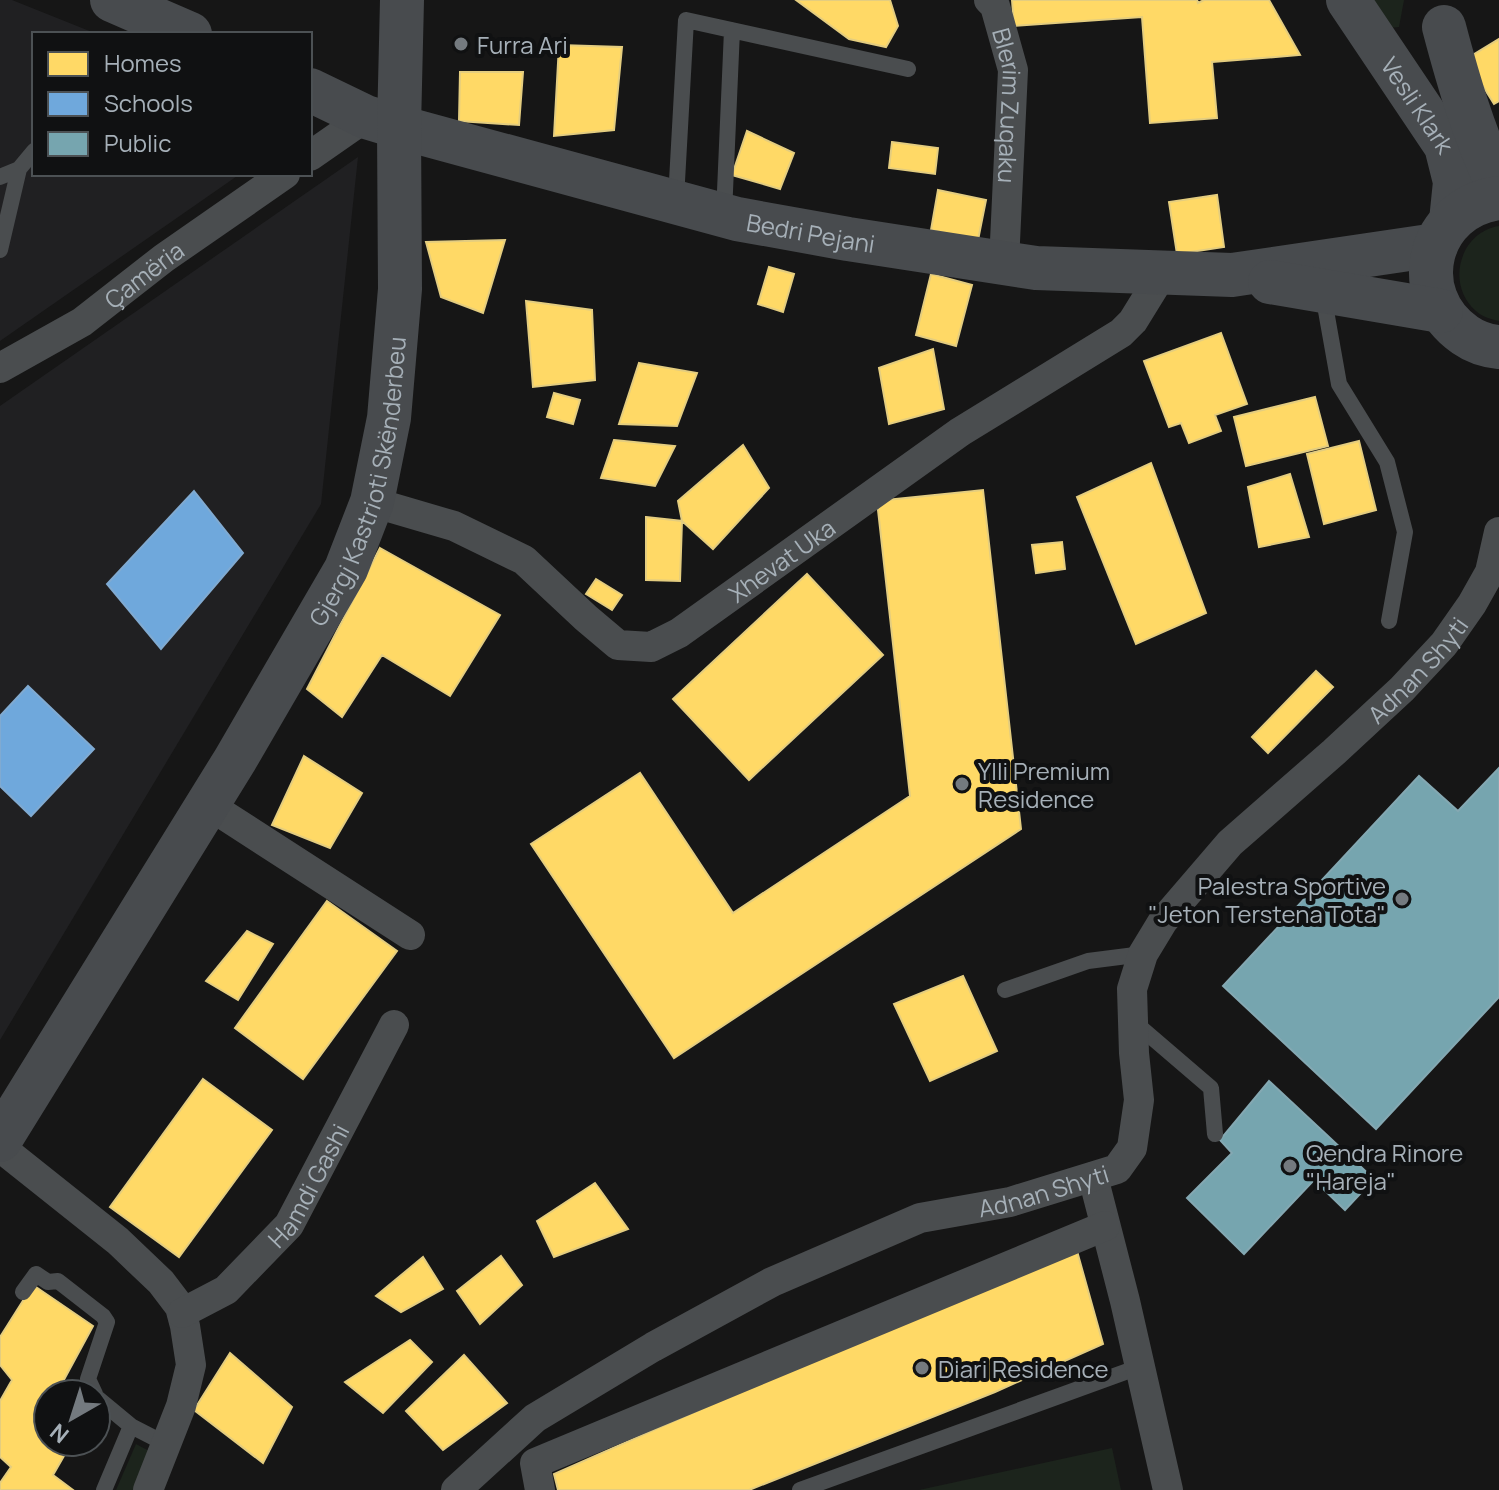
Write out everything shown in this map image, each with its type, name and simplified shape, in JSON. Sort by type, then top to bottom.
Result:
[{"type":"street","name":"Gjergj Kastrioti Skënderbeu","points":[[0,1140],[207,804],[346,569],[372,502],[389,418],[400,289],[383,122],[402,0]]},
{"type":"street","name":"Blerim Zuqaku","points":[[989,0],[995,6],[1013,70],[1004,263]]},
{"type":"street","name":"Vesli Klark","points":[[1348,0],[1446,146],[1455,182],[1443,233],[1431,262],[1430,278],[1441,311]]},
{"type":"street","points":[[133,13],[185,32]]},
{"type":"street","points":[[1444,14],[1439,69],[1446,146]]},
{"type":"street","points":[[1444,14],[1461,93],[1499,188]]},
{"type":"street","points":[[312,91],[383,122]]},
{"type":"street","points":[[312,155],[383,122]]},
{"type":"street","name":"Bedri Pejani","points":[[383,122],[675,203],[848,239],[1036,268],[1232,275],[1441,311]]},
{"type":"street","name":"Çamëria","points":[[0,368],[82,322],[164,258],[282,176]]},
{"type":"street","points":[[1443,233],[1462,211],[1499,198]]},
{"type":"street","name":"Bedri Pejani","points":[[1232,275],[1443,233]]},
{"type":"street","name":"Xhevat Uka","points":[[372,502],[454,526],[524,560],[618,645],[651,647],[679,633],[960,432],[1121,333],[1133,321],[1162,274]]},
{"type":"street","points":[[1441,311],[1455,328],[1473,340],[1499,347]]},
{"type":"street","name":"Adnan Shyti","points":[[456,1490],[535,1418],[653,1347],[772,1282],[920,1218],[1010,1202],[1117,1169],[1132,1148],[1139,1100],[1132,989],[1143,954],[1163,921],[1230,843],[1402,689],[1444,644],[1472,604],[1495,581],[1499,532]]},
{"type":"street","points":[[207,804],[410,935]]},
{"type":"street","name":"Hamdi Gashi","points":[[182,1313],[226,1290],[289,1225],[394,1025]]},
{"type":"street","points":[[0,1147],[118,1241],[161,1282],[180,1307],[191,1365],[181,1406],[148,1490]]},
{"type":"street","points":[[1093,1177],[1168,1490]]},
{"type":"street","points":[[540,1490],[535,1463],[1105,1226]]},
{"type":"lane","points":[[675,203],[686,20],[908,69]]},
{"type":"lane","points":[[724,215],[732,30]]},
{"type":"lane","points":[[0,250],[19,169],[32,153]]},
{"type":"lane","points":[[0,177],[19,169]]},
{"type":"lane","points":[[1323,291],[1339,384],[1387,462],[1405,532],[1389,621]]},
{"type":"lane","points":[[1005,990],[1088,961],[1143,954]]},
{"type":"lane","points":[[1133,1021],[1211,1088],[1215,1134]]},
{"type":"lane","points":[[23,1292],[36,1274],[48,1282],[58,1281],[103,1316],[107,1322],[88,1378]]},
{"type":"lane","points":[[800,1490],[837,1484],[1139,1367]]},
{"type":"lane","points":[[112,1410],[131,1426],[166,1444]]},
{"type":"lane","points":[[104,1490],[131,1426]]},
{"type":"shaded area","points":[[0,0],[12,0],[92,32],[32,32],[32,176],[237,176],[0,341]]},
{"type":"shaded area","points":[[1373,0],[1404,0],[1399,27],[1389,28]]},
{"type":"shaded area","points":[[358,157],[321,504],[0,1040],[0,406]]},
{"type":"shaded area","points":[[1499,226],[1499,321],[1481,315],[1466,300],[1459,274],[1466,248],[1486,230]]},
{"type":"shaded area","points":[[136,1444],[151,1452],[134,1490],[116,1490]]},
{"type":"shaded area","points":[[1112,1448],[1121,1490],[919,1490]]},
{"type":"building: Homes","points":[[796,0],[890,0],[898,26],[886,47],[849,39]]},
{"type":"building: Homes","points":[[1012,0],[1197,0],[1198,3],[1204,0],[1269,0],[1300,55],[1212,62],[1217,118],[1150,123],[1142,17],[1014,26]]},
{"type":"building: Homes","points":[[1499,39],[1499,101],[1494,104],[1466,59]]},
{"type":"building: Homes","points":[[559,45],[622,47],[614,130],[554,136]]},
{"type":"building: Homes","points":[[460,72],[523,72],[519,125],[459,121]]},
{"type":"building: Homes","points":[[747,131],[794,153],[780,189],[732,175]]},
{"type":"building: Homes","points":[[892,142],[938,148],[935,174],[889,168]]},
{"type":"building: Homes","points":[[938,190],[986,200],[978,240],[931,230]]},
{"type":"building: Homes","points":[[1217,195],[1224,247],[1177,254],[1169,202]]},
{"type":"building: Homes","points":[[505,240],[483,313],[441,297],[426,242]]},
{"type":"building: Homes","points":[[769,267],[794,274],[783,312],[758,304]]},
{"type":"building: Homes","points":[[931,274],[972,285],[956,346],[916,335]]},
{"type":"building: Homes","points":[[526,301],[592,310],[595,380],[533,387]]},
{"type":"building: Homes","points":[[1221,333],[1247,404],[1215,415],[1221,431],[1189,443],[1181,423],[1169,427],[1144,361]]},
{"type":"building: Homes","points":[[933,349],[944,409],[889,424],[879,368]]},
{"type":"building: Homes","points":[[639,363],[697,373],[677,426],[619,424]]},
{"type":"building: Homes","points":[[554,393],[580,400],[573,424],[547,417]]},
{"type":"building: Homes","points":[[1315,397],[1328,446],[1246,466],[1234,417]]},
{"type":"building: Homes","points":[[614,440],[675,446],[655,486],[601,478]]},
{"type":"building: Homes","points":[[1359,441],[1376,510],[1324,524],[1307,454]]},
{"type":"building: Homes","points":[[743,445],[769,488],[713,549],[682,521],[678,501]]},
{"type":"building: Homes","points":[[1151,463],[1206,613],[1136,644],[1077,497]]},
{"type":"building: Homes","points":[[1290,474],[1309,537],[1259,547],[1248,487]]},
{"type":"building: Homes","name":"Ylli Premium Residence","points":[[983,490],[1021,829],[674,1058],[531,844],[640,773],[733,913],[910,796],[877,501]]},
{"type":"building: Homes","points":[[646,517],[682,521],[680,581],[646,580]]},
{"type":"building: Homes","points":[[1062,542],[1065,569],[1036,573],[1032,545]]},
{"type":"building: Homes","points":[[380,548],[500,615],[450,696],[382,655],[342,717],[307,689]]},
{"type":"building: Homes","points":[[807,574],[883,655],[749,780],[673,699]]},
{"type":"building: Homes","points":[[596,579],[622,595],[612,610],[586,594]]},
{"type":"building: Homes","points":[[1316,671],[1333,687],[1268,753],[1252,737]]},
{"type":"building: Homes","points":[[304,756],[362,793],[330,848],[272,825]]},
{"type":"building: Homes","points":[[327,901],[397,951],[303,1079],[235,1028]]},
{"type":"building: Homes","points":[[247,931],[273,944],[238,1000],[206,981]]},
{"type":"building: Homes","points":[[963,976],[997,1051],[930,1081],[894,1004]]},
{"type":"building: Homes","points":[[203,1079],[272,1130],[179,1257],[110,1207]]},
{"type":"building: Homes","points":[[595,1183],[628,1229],[554,1257],[537,1221]]},
{"type":"building: Homes","name":"Diari Residence","points":[[1077,1251],[1103,1344],[995,1392],[749,1490],[558,1490],[554,1474],[885,1328]]},
{"type":"building: Homes","points":[[501,1256],[522,1285],[480,1324],[457,1291]]},
{"type":"building: Homes","points":[[423,1257],[443,1289],[401,1312],[376,1296]]},
{"type":"building: Homes","points":[[33,1285],[93,1326],[65,1378],[32,1378],[32,1458],[63,1458],[53,1475],[73,1490],[0,1490],[0,1483],[11,1467],[0,1457],[0,1401],[12,1380],[0,1365],[0,1337]]},
{"type":"building: Homes","points":[[410,1340],[432,1362],[383,1413],[345,1382]]},
{"type":"building: Homes","points":[[230,1353],[292,1407],[263,1463],[194,1410]]},
{"type":"building: Homes","points":[[464,1355],[507,1403],[443,1450],[406,1411]]},
{"type":"building: Schools","points":[[194,491],[243,553],[161,649],[107,584]]},
{"type":"building: Schools","points":[[28,686],[94,749],[31,816],[0,786],[0,716]]},
{"type":"building: Public","name":"Palestra Sportive \"Jeton Terstena Tota\"","points":[[1499,768],[1499,997],[1376,1129],[1223,986],[1419,776],[1458,811]]},
{"type":"building: Public","name":"Qendra Rinore \"Hareja\"","points":[[1269,1081],[1374,1179],[1345,1210],[1314,1180],[1244,1254],[1187,1198],[1232,1153],[1220,1140]]},
{"type":"place","name":"Furra Ari","points":[[461,44]]},
{"type":"place","name":"Ylli Premium Residence","points":[[962,784]]},
{"type":"place","name":"Palestra Sportive \"Jeton Terstena Tota\"","points":[[1402,899]]},
{"type":"place","name":"Qendra Rinore \"Hareja\"","points":[[1290,1166]]},
{"type":"place","name":"Diari Residence","points":[[922,1368]]}]
